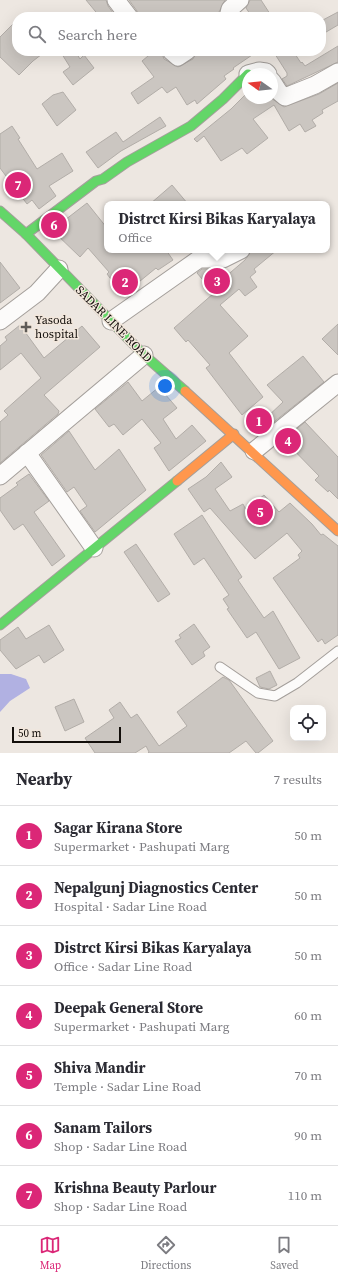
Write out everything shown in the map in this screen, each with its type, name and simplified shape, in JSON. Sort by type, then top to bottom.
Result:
[{"type":"street","points":[[116,0],[125,12]]},
{"type":"street","points":[[229,12],[230,9],[240,0]]},
{"type":"street","points":[[278,90],[285,97],[315,85],[338,72]]},
{"type":"street","points":[[26,234],[96,181],[103,179],[127,162],[191,126],[223,99],[242,80]]},
{"type":"street","name":"SADAR LINE ROAD","points":[[0,211],[26,234],[144,355],[254,451],[338,531]]},
{"type":"street","points":[[111,322],[199,260],[223,260],[236,253]]},
{"type":"street","points":[[0,321],[37,293],[59,269]]},
{"type":"street","points":[[0,476],[144,355]]},
{"type":"street","points":[[254,451],[338,383]]},
{"type":"street","points":[[0,625],[234,434]]},
{"type":"street","points":[[27,453],[94,548]]},
{"type":"lane","points":[[220,667],[258,693],[275,696],[297,683],[338,651]]},
{"type":"water","points":[[0,674],[11,674],[26,679],[30,688],[10,701],[0,712]]},
{"type":"building","points":[[86,0],[106,0],[112,12],[96,12]]},
{"type":"building","points":[[129,0],[225,0],[219,12],[137,11]]},
{"type":"building","points":[[250,0],[261,0],[269,12],[249,12],[246,8]]},
{"type":"building","points":[[338,12],[338,25],[326,32],[326,18]]},
{"type":"building","points":[[12,25],[12,56],[40,56],[19,75],[0,57],[0,37]]},
{"type":"building","points":[[338,46],[338,62],[287,86],[282,79],[287,76],[287,73],[276,56],[296,56],[305,66],[322,56],[326,56],[326,53]]},
{"type":"building","points":[[63,56],[78,56],[80,59],[85,56],[94,68],[73,85],[63,72],[70,67]]},
{"type":"building","points":[[148,56],[163,56],[164,59],[178,67],[193,59],[194,56],[251,56],[224,76],[226,79],[197,104],[195,100],[187,105],[176,87],[167,93],[162,87],[138,104],[131,93],[154,77],[142,61]]},
{"type":"building","points":[[338,83],[338,101],[322,110],[323,113],[312,120],[316,126],[305,132],[300,124],[289,131],[274,105],[253,119],[268,138],[247,154],[242,148],[221,161],[204,136],[197,142],[194,139],[231,109],[242,98],[242,104],[278,103],[284,107],[319,94]]},
{"type":"building","points":[[63,92],[76,110],[57,126],[42,104],[53,95]]},
{"type":"building","points":[[160,117],[166,126],[121,151],[98,168],[86,152],[116,132],[123,142]]},
{"type":"building","points":[[12,126],[20,138],[18,139],[37,169],[62,153],[73,171],[49,186],[56,196],[39,209],[32,200],[27,204],[0,168],[0,134]]},
{"type":"building","points":[[172,185],[185,201],[153,201]]},
{"type":"building","points":[[87,203],[104,224],[104,253],[168,253],[173,260],[158,270],[156,268],[123,295],[107,274],[109,272],[88,248],[80,257],[52,230]]},
{"type":"building","points":[[250,253],[273,253],[254,269],[256,272],[250,277],[257,287],[245,296],[239,289],[220,305],[248,336],[229,353],[263,397],[242,415],[206,368],[210,365],[188,340],[186,342],[174,328],[214,293],[197,273],[202,269],[217,269],[224,278],[245,260]]},
{"type":"building","points":[[0,262],[20,288],[0,303]]},
{"type":"building","points":[[338,324],[338,355],[322,339]]},
{"type":"building","points":[[20,325],[44,358],[82,326],[100,347],[44,395],[59,411],[58,414],[0,463],[0,422],[8,415],[4,411],[41,378],[21,353],[0,370],[0,346],[7,340],[5,337]]},
{"type":"building","points":[[303,356],[324,382],[270,425],[264,420],[283,402],[267,385]]},
{"type":"building","points":[[128,382],[142,401],[159,387],[177,408],[163,419],[176,439],[192,425],[206,441],[169,471],[154,448],[161,443],[142,419],[123,435],[114,424],[109,427],[95,409]]},
{"type":"building","points":[[305,422],[338,457],[338,499],[329,490],[328,492],[315,480],[319,476],[284,440]]},
{"type":"building","points":[[69,431],[95,470],[119,449],[146,490],[95,532],[80,511],[87,506],[74,487],[67,492],[41,455]]},
{"type":"building","points":[[221,462],[232,477],[215,489],[230,511],[243,504],[246,510],[264,495],[279,512],[290,503],[321,535],[323,534],[338,546],[338,635],[325,644],[322,639],[318,642],[273,578],[300,558],[298,555],[302,551],[287,533],[255,559],[210,508],[204,512],[188,489],[206,477]]},
{"type":"building","points":[[29,474],[49,501],[34,512],[65,556],[52,566],[23,524],[14,530],[0,510],[0,498],[18,485],[16,483]]},
{"type":"building","points":[[202,515],[242,577],[238,580],[264,618],[273,611],[300,658],[279,669],[256,632],[247,638],[227,609],[229,608],[223,599],[229,595],[204,558],[194,565],[174,534]]},
{"type":"building","points":[[136,544],[170,594],[158,602],[124,552]]},
{"type":"building","points":[[194,624],[210,647],[203,652],[205,656],[192,665],[175,641],[181,638],[179,635]]},
{"type":"building","points":[[49,625],[64,650],[44,663],[39,655],[16,669],[0,650],[0,640],[18,627],[26,639]]},
{"type":"building","points":[[270,671],[277,685],[269,689],[260,687],[256,678]]},
{"type":"building","points":[[223,677],[229,680],[273,741],[258,753],[256,753],[246,741],[229,753],[148,753],[149,752],[146,746],[135,753],[95,753],[85,738],[114,718],[109,710],[120,702],[131,718],[137,714],[159,746],[187,726],[177,712]]},
{"type":"building","points":[[74,699],[84,722],[65,731],[55,707]]},
{"type":"traffic: fast","points":[[26,234],[96,181],[103,179],[127,162],[191,126],[223,99],[242,80]]},
{"type":"traffic: fast","points":[[0,211],[26,234],[144,355],[185,391]]},
{"type":"traffic: fast","points":[[0,625],[177,481]]},
{"type":"traffic: slow","points":[[185,391],[338,531]]},
{"type":"traffic: slow","points":[[177,481],[234,434]]},
{"type":"place","name":"Krishna Beauty Parlour","points":[[18,185]]},
{"type":"place","name":"Sanam Tailors","points":[[54,225]]},
{"type":"place","name":"Distrct Kirsi Bikas Karyalaya","points":[[217,281]]},
{"type":"place","name":"Nepalgunj Diagnostics Center","points":[[125,282]]},
{"type":"place","name":"Yasoda hospital","points":[[26,327]]},
{"type":"place","name":"Sagar Kirana Store","points":[[259,421]]},
{"type":"place","name":"Deepak General Store","points":[[288,441]]},
{"type":"place","name":"Shiva Mandir","points":[[260,512]]}]
